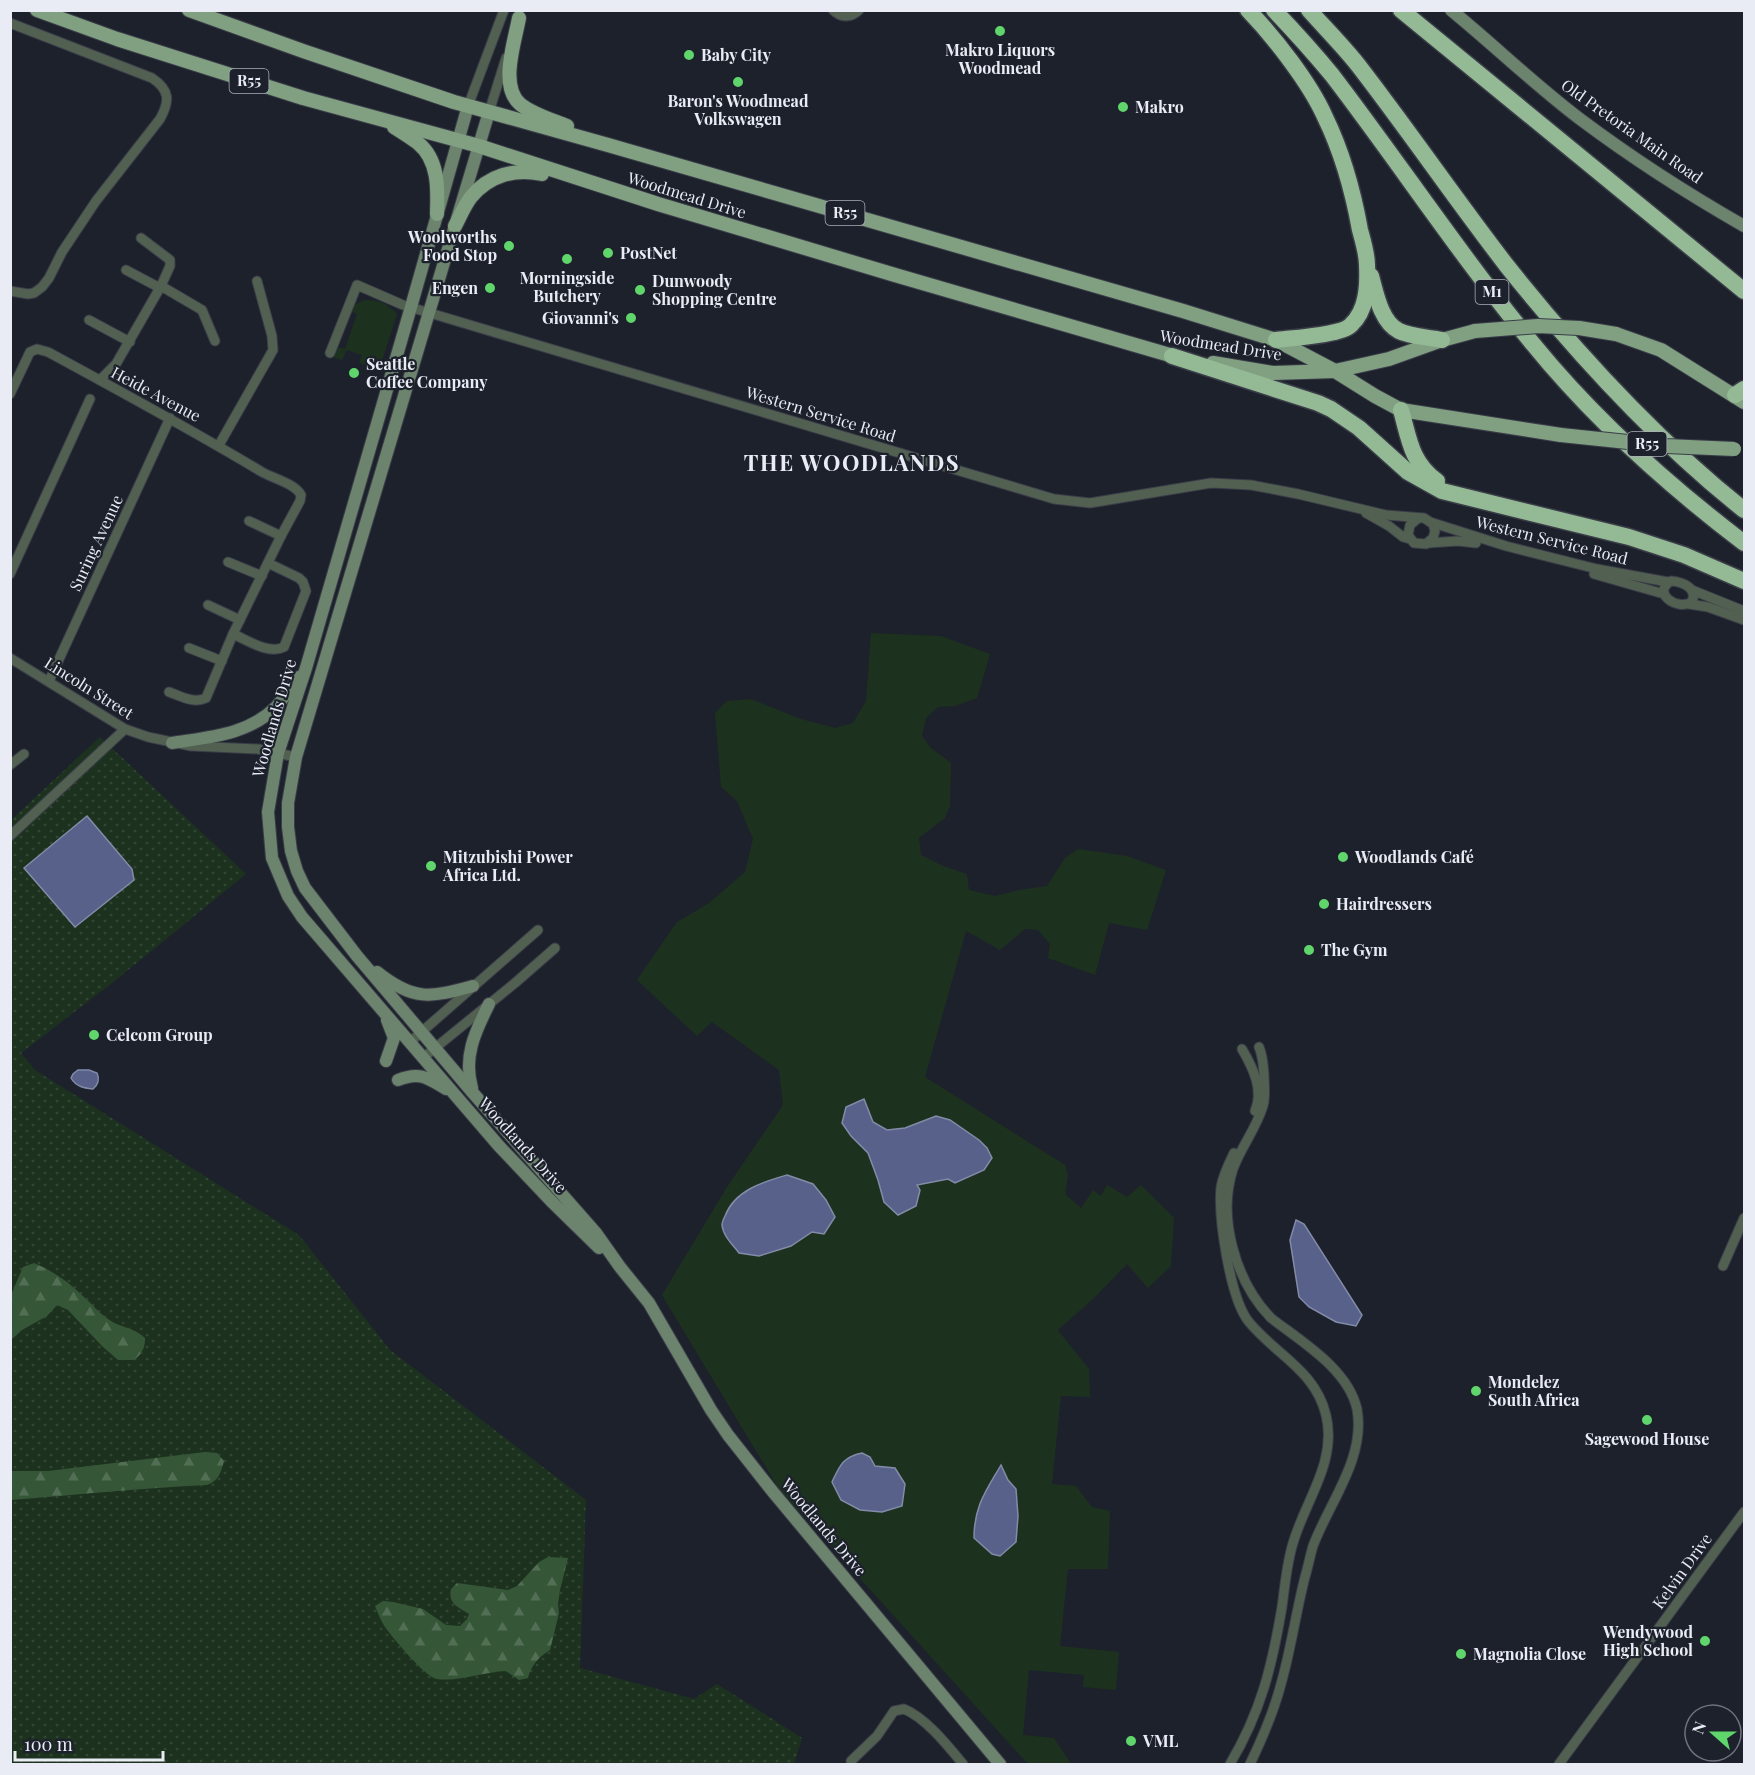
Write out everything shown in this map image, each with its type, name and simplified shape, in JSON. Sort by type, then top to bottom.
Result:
[{"type":"highway","points":[[1248,10],[1262,24],[1305,82],[1325,117],[1352,189],[1367,263],[1381,308],[1388,322],[1402,332],[1442,340]]},
{"type":"highway","name":"M1","points":[[1274,10],[1330,73],[1488,286],[1548,362],[1628,444],[1710,517],[1744,543]]},
{"type":"highway","name":"M1","points":[[1309,10],[1356,63],[1507,265],[1567,339],[1611,388],[1679,455],[1744,510]]},
{"type":"highway","points":[[1401,10],[1744,291]]},
{"type":"highway","points":[[1276,340],[1338,332],[1349,328],[1363,308],[1367,263]]},
{"type":"highway","points":[[1172,356],[1324,406],[1359,428],[1408,472],[1433,487],[1452,494],[1629,537],[1684,555],[1744,581]]},
{"type":"highway","points":[[1401,410],[1414,454],[1422,469],[1440,483],[1478,500]]},
{"type":"main road","name":"Woodmead Drive","points":[[37,10],[117,39],[303,98],[479,146],[611,189],[1172,356],[1273,373],[1335,371],[1389,360],[1442,340],[1474,331],[1538,326],[1579,328],[1616,334],[1661,350],[1741,395]]},
{"type":"main road","name":"Woodmead Drive","points":[[189,10],[468,106],[1183,311],[1276,340],[1401,410],[1561,435],[1666,446],[1739,449]]},
{"type":"main road","name":"Old Pretoria Main Road","points":[[1451,10],[1538,86],[1580,119],[1744,226]]},
{"type":"main road","points":[[521,14],[509,80],[513,97],[528,109],[608,145]]},
{"type":"main road","name":"Woodlands Drive","points":[[468,106],[306,668],[278,753],[268,812],[272,858],[288,896],[302,917],[498,1146],[620,1267]]},
{"type":"main road","name":"Woodlands Drive","points":[[489,112],[296,757],[288,803],[288,827],[291,851],[297,871],[304,888],[357,956],[596,1233],[649,1303],[711,1410],[735,1443],[773,1492],[1000,1764]]},
{"type":"main road","points":[[380,118],[420,144],[432,162],[437,176],[437,214]]},
{"type":"main road","points":[[455,226],[470,198],[494,178],[507,173],[534,172],[611,189]]},
{"type":"main road","points":[[172,743],[225,735],[253,723],[276,706],[306,668]]},
{"type":"main road","points":[[357,956],[386,979],[412,993],[438,995],[473,987]]},
{"type":"main road","points":[[473,1093],[469,1078],[470,1048],[489,1004]]},
{"type":"main road","points":[[382,1011],[394,1038],[386,1061]]},
{"type":"main road","points":[[398,1080],[411,1075],[420,1075],[457,1096]]},
{"type":"street","points":[[468,106],[504,10]]},
{"type":"street","points":[[833,10],[847,17],[859,10]]},
{"type":"street","points":[[489,112],[521,14]]},
{"type":"street","points":[[10,23],[152,78],[165,90],[167,100],[166,110],[160,119],[96,201],[42,287],[28,294],[10,291]]},
{"type":"street","points":[[100,380],[116,364],[130,342],[170,266],[171,260],[141,238]]},
{"type":"street","points":[[126,270],[202,309],[215,341]]},
{"type":"street","points":[[219,445],[273,350],[272,336],[256,281]]},
{"type":"street","name":"Western Service Road","points":[[330,353],[357,285],[411,307],[1054,499],[1102,502],[1211,483],[1229,483],[1268,488],[1386,515],[1418,519]]},
{"type":"street","points":[[89,320],[130,342]]},
{"type":"street","name":"Heide Avenue","points":[[10,394],[30,352],[38,349],[48,352],[296,489],[301,495],[300,501],[281,536]]},
{"type":"street","points":[[10,574],[90,399]]},
{"type":"street","name":"Suring Avenue","points":[[49,681],[170,418]]},
{"type":"street","name":"Western Service Road","points":[[1357,508],[1383,522],[1403,537],[1410,539]]},
{"type":"street","points":[[1424,518],[1434,528],[1434,535],[1428,543],[1418,545],[1408,535],[1408,527],[1418,519],[1424,518]]},
{"type":"street","points":[[169,692],[193,701],[203,700],[208,694],[233,634],[281,536],[249,521]]},
{"type":"street","name":"Western Service Road","points":[[1430,522],[1515,549],[1597,569],[1668,582]]},
{"type":"street","name":"Western Service Road","points":[[1428,543],[1466,541],[1664,594]]},
{"type":"street","points":[[228,562],[262,576]]},
{"type":"street","points":[[233,634],[267,648],[279,650],[284,647],[306,591],[299,578],[268,563]]},
{"type":"street","points":[[1744,611],[1678,582],[1668,582],[1663,590],[1673,602],[1708,607],[1744,620]]},
{"type":"street","points":[[1689,604],[1694,599],[1692,590]]},
{"type":"street","points":[[208,605],[240,620]]},
{"type":"street","points":[[189,648],[222,661]]},
{"type":"street","name":"Lincoln Street","points":[[10,658],[125,729],[148,738],[191,746],[258,749],[296,757]]},
{"type":"street","points":[[10,836],[125,729]]},
{"type":"street","points":[[10,765],[24,754]]},
{"type":"street","points":[[411,1042],[538,930]]},
{"type":"street","points":[[424,1057],[555,948]]},
{"type":"street","points":[[1250,1764],[1281,1685],[1313,1546],[1356,1448],[1358,1426],[1357,1409],[1344,1379],[1264,1311],[1242,1276],[1234,1252],[1228,1197],[1233,1171],[1264,1100],[1263,1065],[1259,1047]]},
{"type":"street","points":[[1230,1764],[1254,1719],[1265,1689],[1293,1541],[1322,1473],[1327,1455],[1328,1434],[1322,1401],[1315,1386],[1298,1367],[1249,1322],[1239,1308],[1227,1262],[1220,1204],[1221,1184],[1227,1167],[1248,1127],[1258,1097],[1255,1075],[1242,1049]]},
{"type":"street","points":[[1723,1266],[1744,1218]]},
{"type":"street","name":"Kelvin Drive","points":[[1559,1764],[1744,1512]]},
{"type":"street","points":[[850,1761],[877,1736],[894,1711],[901,1709],[918,1717],[963,1764]]},
{"type":"green space","points":[[364,300],[382,303],[397,314],[379,370],[359,363],[362,355],[347,350],[342,360],[333,357],[337,347],[345,349],[357,314],[350,311],[353,306]]},
{"type":"green space","points":[[871,633],[941,636],[990,654],[977,698],[955,706],[938,707],[926,718],[922,736],[931,748],[951,763],[950,806],[945,818],[919,838],[921,855],[967,874],[969,890],[995,896],[1047,886],[1065,858],[1078,849],[1127,856],[1166,870],[1147,930],[1109,923],[1095,975],[1048,958],[1050,944],[1038,930],[1025,929],[1000,950],[966,931],[925,1077],[1065,1165],[1068,1175],[1065,1194],[1081,1208],[1093,1190],[1101,1196],[1107,1185],[1127,1197],[1141,1185],[1174,1218],[1171,1266],[1148,1288],[1127,1264],[1058,1330],[1089,1369],[1090,1397],[1061,1396],[1052,1484],[1076,1486],[1092,1507],[1110,1511],[1108,1569],[1068,1569],[1060,1646],[1119,1652],[1116,1690],[1083,1687],[1084,1675],[1029,1670],[1023,1735],[1054,1738],[1071,1764],[1028,1764],[779,1489],[662,1295],[727,1187],[783,1105],[779,1070],[712,1022],[697,1036],[637,980],[677,922],[709,903],[745,872],[753,839],[737,801],[721,787],[715,713],[727,701],[751,699],[801,719],[835,728],[853,723],[866,701]]},
{"type":"green space","points":[[100,737],[246,874],[112,983],[21,1053],[35,1070],[299,1235],[390,1350],[586,1500],[580,1668],[694,1699],[717,1684],[802,1738],[794,1764],[11,1764],[11,820]]},
{"type":"green space","points":[[34,1263],[67,1282],[108,1319],[145,1338],[144,1348],[139,1355],[134,1360],[118,1360],[68,1310],[57,1305],[47,1316],[22,1330],[11,1340],[11,1295],[23,1267]]},
{"type":"green space","points":[[205,1452],[217,1453],[224,1461],[217,1479],[207,1485],[11,1500],[11,1471],[48,1471]]},
{"type":"green space","points":[[548,1557],[568,1558],[550,1650],[536,1662],[528,1678],[519,1680],[506,1671],[445,1680],[432,1677],[389,1632],[375,1606],[383,1601],[423,1609],[446,1625],[460,1626],[469,1614],[452,1602],[451,1589],[457,1583],[508,1590],[517,1586],[539,1562]]},
{"type":"water","points":[[87,816],[132,869],[134,880],[75,927],[24,868]]},
{"type":"water","points":[[78,1070],[97,1073],[98,1082],[93,1089],[73,1081],[71,1078]]},
{"type":"water","points":[[864,1099],[873,1122],[887,1130],[905,1128],[936,1116],[950,1120],[979,1140],[987,1148],[992,1158],[984,1170],[955,1183],[948,1179],[917,1185],[920,1190],[916,1206],[898,1215],[884,1202],[868,1153],[842,1123],[846,1107]]},
{"type":"water","points":[[787,1175],[813,1184],[826,1200],[835,1217],[824,1234],[812,1232],[791,1246],[759,1256],[739,1253],[724,1233],[722,1225],[730,1207],[751,1188]]},
{"type":"water","points":[[1296,1220],[1304,1224],[1362,1315],[1356,1326],[1336,1322],[1309,1307],[1299,1297],[1290,1240]]},
{"type":"water","points":[[862,1453],[870,1457],[875,1466],[895,1468],[905,1484],[902,1506],[882,1512],[860,1510],[841,1500],[832,1482],[846,1459]]},
{"type":"water","points":[[1001,1465],[1008,1480],[1016,1489],[1018,1516],[1016,1542],[1000,1556],[992,1554],[974,1538],[979,1508]]},
{"type":"place","name":"Makro Liquors Woodmead","points":[[1000,31]]},
{"type":"place","name":"Baby City","points":[[689,55]]},
{"type":"place","name":"Baron's Woodmead Volkswagen","points":[[738,82]]},
{"type":"place","name":"Makro","points":[[1123,107]]},
{"type":"place","name":"Woolworths Food Stop","points":[[509,246]]},
{"type":"place","name":"PostNet","points":[[608,253]]},
{"type":"place","name":"Morningside Butchery","points":[[567,259]]},
{"type":"place","name":"Engen","points":[[490,288]]},
{"type":"place","name":"Dunwoody Shopping Centre","points":[[640,290]]},
{"type":"place","name":"Giovanni's","points":[[631,318]]},
{"type":"place","name":"Seattle Coffee Company","points":[[354,373]]},
{"type":"place","name":"Woodlands Café","points":[[1343,857]]},
{"type":"place","name":"Mitzubishi Power Africa Ltd.","points":[[431,866]]},
{"type":"place","name":"Hairdressers","points":[[1324,904]]},
{"type":"place","name":"The Gym","points":[[1309,950]]},
{"type":"place","name":"Celcom Group","points":[[94,1035]]},
{"type":"place","name":"Mondelez South Africa","points":[[1476,1391]]},
{"type":"place","name":"Sagewood House","points":[[1647,1420]]},
{"type":"place","name":"Wendywood High School","points":[[1705,1641]]},
{"type":"place","name":"Magnolia Close","points":[[1461,1654]]},
{"type":"place","name":"VML","points":[[1131,1741]]},
{"type":"district","name":"THE WOODLANDS","points":[[852,463]]}]
